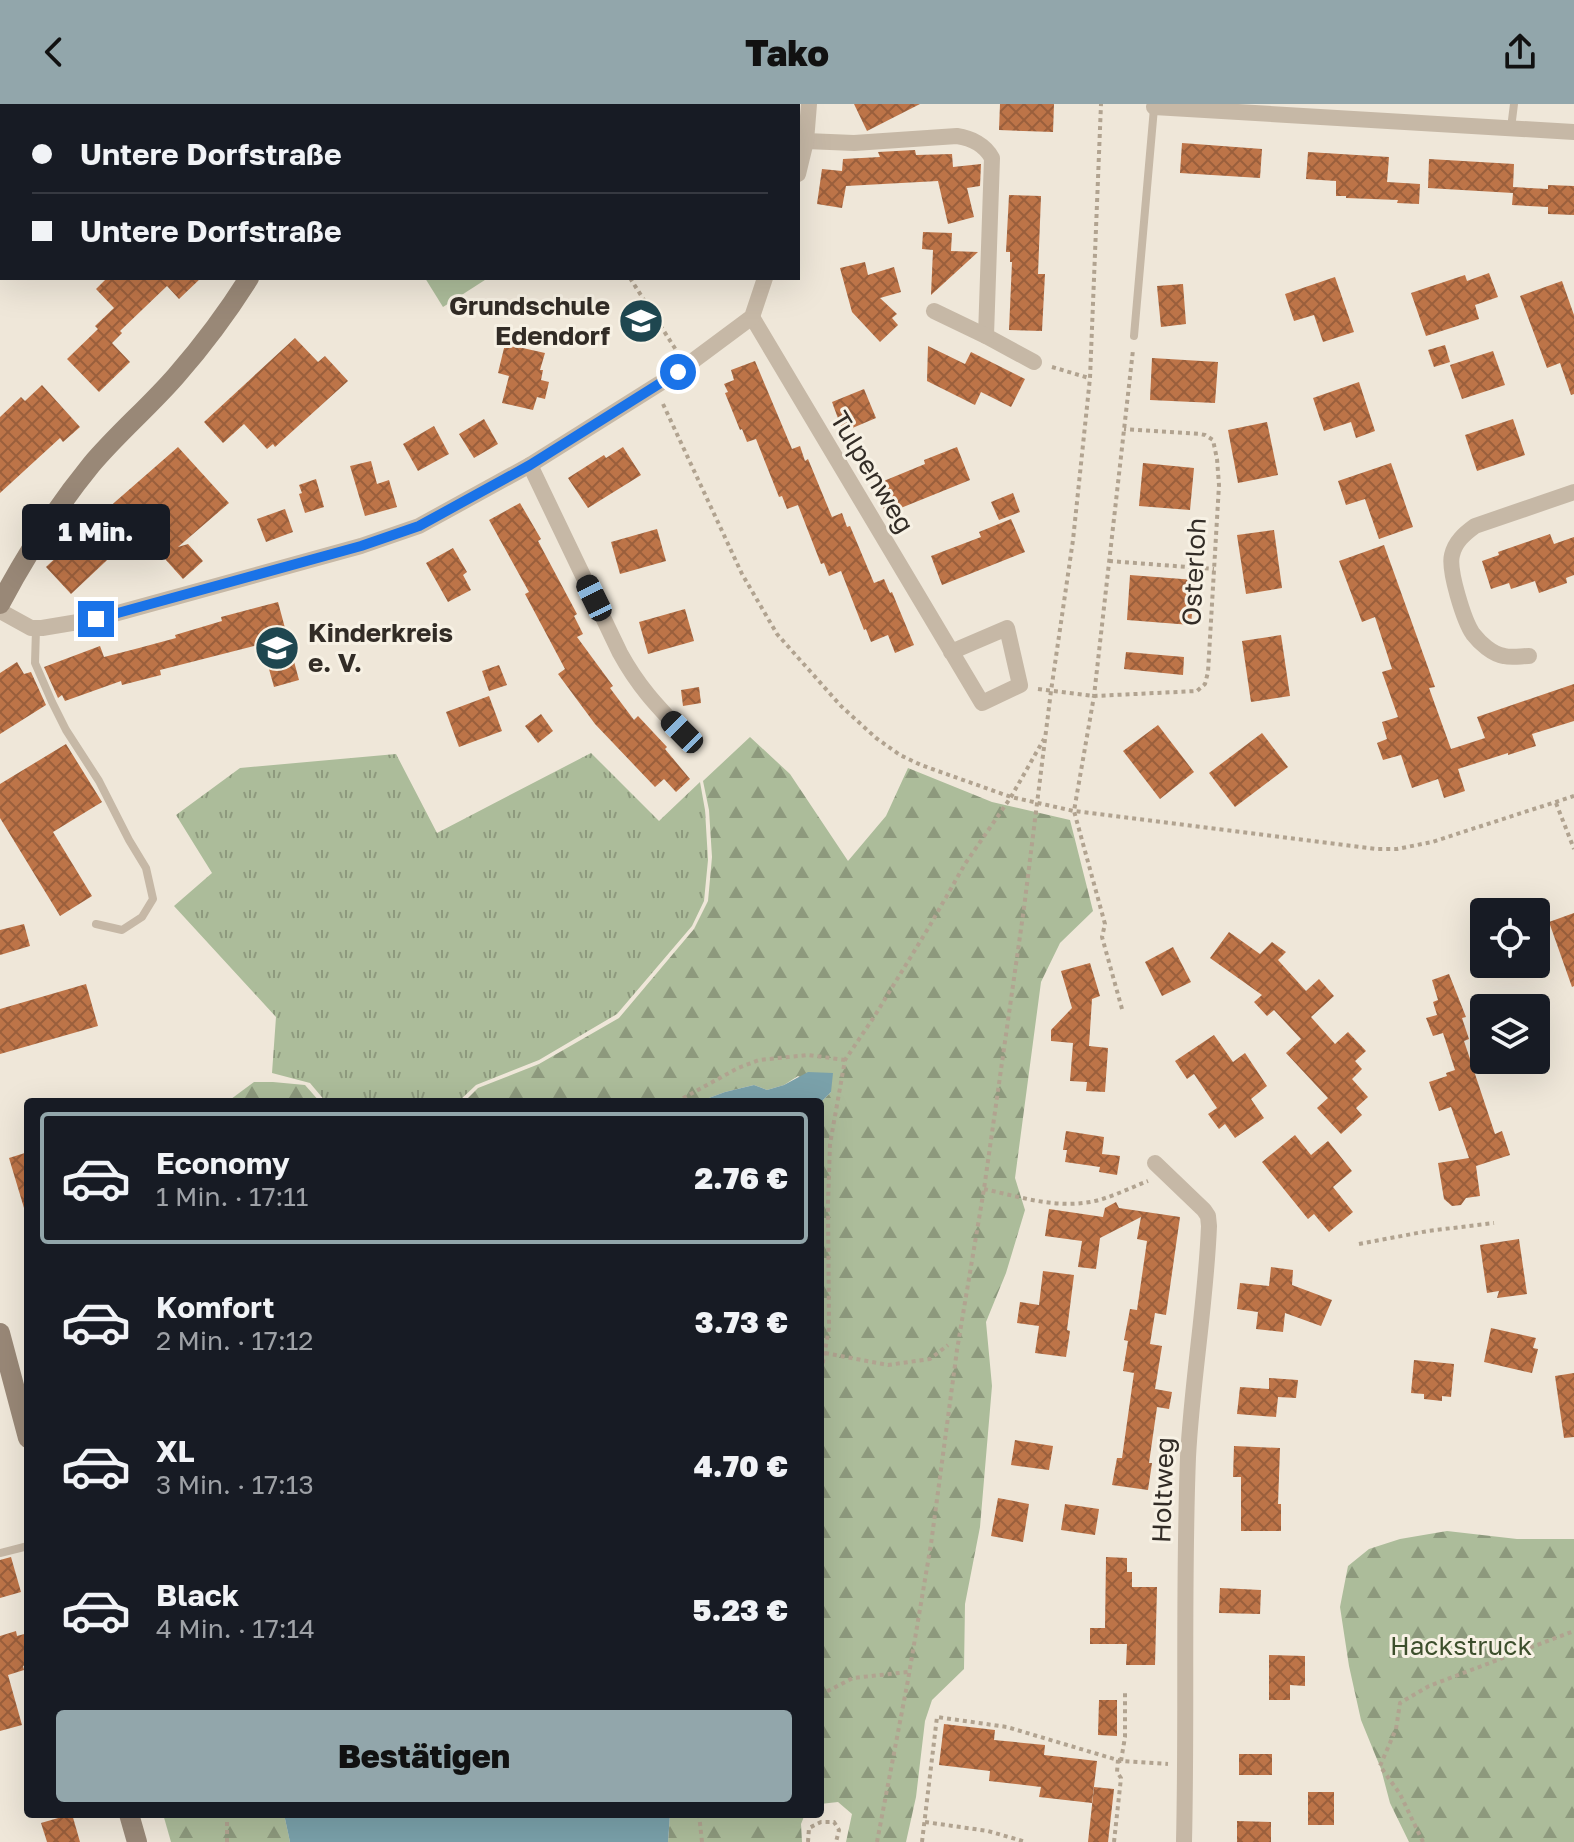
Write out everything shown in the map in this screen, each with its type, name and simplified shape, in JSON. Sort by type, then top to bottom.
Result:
[{"type":"street","points":[[800,166],[809,104]]},
{"type":"street","points":[[1154,107],[1574,132]]},
{"type":"street","points":[[806,141],[854,143],[957,136],[972,140],[988,152],[992,163],[986,336]]},
{"type":"street","points":[[0,604],[62,502],[104,450],[201,346],[248,280]]},
{"type":"street","points":[[0,611],[31,628],[96,619],[361,546],[419,526],[530,465],[656,387],[752,317],[764,280]]},
{"type":"street","points":[[934,311],[1034,362]]},
{"type":"street","name":"Tulpenweg","points":[[752,317],[982,703],[1020,685]]},
{"type":"street","points":[[530,465],[627,665],[650,699],[682,732]]},
{"type":"street","points":[[1529,656],[1503,656],[1473,635],[1455,586],[1451,558],[1455,545],[1475,526],[1574,492]]},
{"type":"street","points":[[951,652],[1007,628],[1020,685]]},
{"type":"street","name":"Holtweg","points":[[1160,1168],[1204,1210],[1209,1226],[1188,1454],[1184,1842]]},
{"type":"street","points":[[0,1333],[24,1423]]},
{"type":"street","points":[[130,1818],[137,1842]]},
{"type":"lane","points":[[1511,128],[1514,104]]},
{"type":"lane","points":[[1134,336],[1154,107]]},
{"type":"lane","points":[[36,628],[35,663],[46,689],[66,730],[99,781],[146,868],[153,899],[142,917],[122,930],[96,924]]},
{"type":"lane","points":[[0,1553],[24,1547]]},
{"type":"path","points":[[877,1842],[931,1544],[1024,908],[1073,540],[1090,378],[1101,104]]},
{"type":"path","points":[[631,280],[686,365]]},
{"type":"path","points":[[1122,1009],[1102,937],[1105,924],[1074,811],[1094,696],[1134,336]]},
{"type":"path","points":[[1034,362],[1090,378]]},
{"type":"path","points":[[656,387],[742,574],[777,634],[849,714],[900,755],[921,765],[1011,797],[1074,811],[1377,849],[1397,849],[1432,842],[1574,796]]},
{"type":"path","name":"Osterloh","points":[[1094,696],[1197,691],[1205,684],[1208,672],[1219,485],[1213,440],[1200,434],[1124,429]]},
{"type":"path","points":[[1109,561],[1214,569]]},
{"type":"path","points":[[1020,685],[1094,696]]},
{"type":"path","points":[[824,1358],[829,1328],[830,1144],[845,1060],[971,855],[1011,797],[1045,737]]},
{"type":"path","points":[[1556,802],[1574,849]]},
{"type":"path","points":[[683,1098],[759,1060],[808,1055],[845,1060]]},
{"type":"path","points":[[984,1189],[1025,1199],[1063,1204],[1084,1203],[1100,1200],[1160,1168]]},
{"type":"path","points":[[1359,1244],[1494,1223]]},
{"type":"path","points":[[825,1353],[888,1365],[930,1359],[948,1345]]},
{"type":"path","points":[[1423,1842],[1400,1794],[1380,1766],[1396,1729],[1400,1703],[1429,1686],[1574,1631]]},
{"type":"path","points":[[824,1693],[853,1678],[909,1672]]},
{"type":"path","points":[[1114,1842],[1121,1778],[1117,1772],[1125,1737],[1125,1692]]},
{"type":"path","points":[[922,1842],[937,1717],[1007,1727],[1119,1760],[1186,1765]]},
{"type":"path","points":[[227,1818],[227,1842]]},
{"type":"path","points":[[699,1818],[702,1842]]},
{"type":"path","points":[[808,1842],[809,1828],[821,1822],[834,1822],[839,1830],[836,1842]]},
{"type":"path","points":[[925,1822],[988,1831],[1026,1842]]},
{"type":"green space","points":[[426,280],[485,280],[443,307]]},
{"type":"green space","points":[[750,737],[790,774],[848,861],[886,816],[908,768],[992,802],[1070,820],[1093,911],[1060,943],[1041,982],[1015,1178],[1025,1210],[1006,1273],[986,1322],[992,1386],[980,1527],[965,1604],[964,1669],[932,1700],[925,1721],[916,1797],[906,1842],[846,1842],[852,1814],[838,1802],[824,1804],[824,1099],[831,1092],[798,1076],[784,1085],[767,1090],[754,1085],[709,1098],[468,1098],[478,1088],[539,1064],[619,1018],[694,929],[708,901],[712,857],[709,810],[703,781]]},
{"type":"green space","points":[[591,753],[659,821],[700,782],[708,860],[704,901],[692,926],[617,1014],[539,1060],[476,1085],[462,1098],[323,1098],[310,1083],[272,1073],[276,1017],[174,906],[212,873],[176,815],[240,768],[396,754],[437,833]]},
{"type":"green space","points":[[254,1082],[273,1082],[305,1085],[316,1098],[232,1098]]},
{"type":"green space","name":"Hackstruck","points":[[1447,1531],[1517,1539],[1574,1539],[1574,1842],[1409,1842],[1390,1803],[1381,1769],[1361,1720],[1349,1666],[1340,1607],[1348,1566],[1369,1549],[1400,1539]]},
{"type":"green space","points":[[164,1818],[285,1818],[290,1842],[171,1842]]},
{"type":"green space","points":[[670,1818],[803,1818],[802,1842],[668,1842]]},
{"type":"water","points":[[808,1072],[833,1073],[831,1092],[824,1099],[709,1098],[754,1085],[767,1090]]},
{"type":"water","points":[[285,1818],[670,1818],[668,1842],[290,1842]]},
{"type":"building","points":[[854,104],[920,104],[867,131]]},
{"type":"building","points":[[1000,104],[1054,104],[1053,132],[999,130]]},
{"type":"building","points":[[1182,143],[1262,149],[1260,178],[1180,173]]},
{"type":"building","points":[[915,150],[916,155],[952,154],[953,167],[981,164],[980,186],[967,188],[974,217],[948,224],[938,181],[846,186],[842,208],[817,204],[822,169],[842,171],[843,159],[880,157],[878,152]]},
{"type":"building","points":[[1308,152],[1389,157],[1387,182],[1420,184],[1419,204],[1336,196],[1336,181],[1306,179]]},
{"type":"building","points":[[1429,159],[1514,164],[1513,187],[1548,189],[1548,185],[1574,186],[1574,215],[1548,214],[1548,207],[1512,205],[1513,193],[1428,188]]},
{"type":"building","points":[[1009,195],[1041,196],[1038,274],[1045,274],[1042,331],[1009,330],[1012,262],[1010,252],[1006,252]]},
{"type":"building","points":[[923,232],[952,233],[951,251],[978,252],[931,295],[933,250],[922,249]]},
{"type":"building","points":[[865,262],[868,275],[894,267],[901,292],[880,298],[897,314],[892,318],[898,325],[880,342],[852,312],[840,268]]},
{"type":"building","points":[[1489,273],[1498,297],[1475,305],[1479,319],[1426,336],[1411,293],[1465,275],[1467,281]]},
{"type":"building","points":[[1335,277],[1354,332],[1323,342],[1314,315],[1294,321],[1285,294]]},
{"type":"building","points":[[105,280],[199,280],[179,299],[167,286],[120,331],[122,333],[112,343],[130,362],[99,392],[67,359],[98,329],[95,326],[114,308],[96,289]]},
{"type":"building","points":[[1562,281],[1574,315],[1574,394],[1571,395],[1560,363],[1547,368],[1520,296]]},
{"type":"building","points":[[1183,284],[1186,324],[1161,327],[1157,286]]},
{"type":"building","points":[[295,338],[318,362],[325,356],[348,381],[275,447],[273,444],[267,449],[244,424],[223,443],[204,422]]},
{"type":"building","points":[[505,344],[545,353],[540,370],[543,370],[541,380],[549,382],[545,399],[537,397],[533,410],[502,403],[509,376],[498,373]]},
{"type":"building","points":[[1445,345],[1450,362],[1434,367],[1428,350]]},
{"type":"building","points":[[928,346],[965,364],[971,352],[1025,379],[1011,407],[981,392],[975,405],[927,381]]},
{"type":"building","points":[[1493,351],[1505,385],[1462,399],[1450,365]]},
{"type":"building","points":[[1152,358],[1218,362],[1215,403],[1150,400]]},
{"type":"building","points":[[755,361],[792,449],[800,446],[805,461],[808,459],[832,517],[842,513],[847,527],[850,526],[874,583],[884,579],[914,645],[895,653],[888,635],[871,642],[841,571],[829,576],[824,563],[821,564],[798,505],[787,509],[782,496],[779,497],[756,439],[747,442],[740,430],[724,384],[734,380],[731,370]]},
{"type":"building","points":[[1359,382],[1375,431],[1356,438],[1351,422],[1324,431],[1313,398]]},
{"type":"building","points":[[42,385],[80,427],[63,442],[60,438],[0,493],[0,417],[21,397],[25,401]]},
{"type":"building","points":[[864,389],[876,418],[843,432],[832,402]]},
{"type":"building","points":[[484,419],[498,444],[474,458],[459,434]]},
{"type":"building","points":[[1513,419],[1525,455],[1477,471],[1465,435]]},
{"type":"building","points":[[1267,422],[1278,475],[1238,483],[1228,430]]},
{"type":"building","points":[[434,426],[449,454],[418,471],[403,444]]},
{"type":"building","points":[[178,447],[229,503],[178,547],[188,544],[203,561],[183,579],[139,530],[71,594],[46,567]]},
{"type":"building","points":[[623,447],[641,475],[588,508],[568,478]]},
{"type":"building","points":[[957,447],[970,480],[886,514],[874,485]]},
{"type":"building","points":[[371,461],[377,484],[389,480],[397,507],[365,516],[350,466]]},
{"type":"building","points":[[1143,463],[1194,468],[1190,510],[1139,506]]},
{"type":"building","points":[[1391,463],[1413,527],[1379,539],[1365,499],[1346,505],[1338,481]]},
{"type":"building","points":[[316,479],[324,507],[305,513],[299,485]]},
{"type":"building","points":[[1013,493],[1020,512],[999,520],[991,502]]},
{"type":"building","points":[[520,503],[577,614],[574,616],[583,634],[577,637],[634,720],[638,716],[667,747],[665,749],[690,779],[676,792],[664,779],[655,787],[595,724],[558,674],[565,669],[525,594],[529,592],[489,520]]},
{"type":"building","points":[[285,509],[293,532],[266,542],[257,519]]},
{"type":"building","points":[[1011,519],[1025,552],[942,585],[931,556],[981,537],[979,532]]},
{"type":"building","points":[[657,529],[666,561],[620,574],[611,542]]},
{"type":"building","points":[[1274,530],[1282,588],[1246,594],[1237,535]]},
{"type":"building","points":[[1550,534],[1554,544],[1574,537],[1574,575],[1566,578],[1567,583],[1539,593],[1535,581],[1511,589],[1509,583],[1491,589],[1482,561],[1499,555],[1498,552]]},
{"type":"building","points":[[1384,545],[1435,687],[1429,688],[1451,749],[1485,738],[1477,717],[1574,684],[1574,721],[1532,734],[1536,746],[1458,769],[1465,791],[1444,798],[1438,779],[1412,788],[1401,755],[1383,760],[1377,743],[1387,739],[1382,722],[1398,717],[1382,672],[1392,669],[1375,617],[1362,622],[1339,561]]},
{"type":"building","points":[[453,548],[467,572],[463,575],[471,590],[448,602],[426,563]]},
{"type":"building","points":[[1130,575],[1195,580],[1191,625],[1127,620]]},
{"type":"building","points":[[278,602],[299,680],[274,687],[262,644],[160,670],[161,675],[122,685],[121,681],[65,701],[62,695],[58,698],[44,667],[100,646],[104,657],[176,638],[175,635],[222,621],[221,617]]},
{"type":"building","points":[[685,609],[694,641],[648,654],[639,622]]},
{"type":"building","points":[[1281,635],[1290,696],[1251,702],[1242,641]]},
{"type":"building","points":[[1126,652],[1184,657],[1183,675],[1124,669]]},
{"type":"building","points":[[17,662],[24,674],[31,672],[46,705],[0,734],[0,673]]},
{"type":"building","points":[[499,665],[507,685],[489,691],[482,671]]},
{"type":"building","points":[[699,687],[701,703],[683,706],[681,690]]},
{"type":"building","points":[[489,696],[502,731],[459,747],[446,712]]},
{"type":"building","points":[[541,714],[553,731],[538,743],[525,726]]},
{"type":"building","points":[[1158,725],[1194,772],[1160,799],[1123,751]]},
{"type":"building","points":[[1262,733],[1288,767],[1235,807],[1209,773]]},
{"type":"building","points":[[66,744],[102,802],[53,832],[92,896],[60,916],[0,818],[0,784]]},
{"type":"building","points":[[1574,913],[1572,987],[1550,925],[1550,922]]},
{"type":"building","points":[[24,924],[30,946],[0,955],[0,930]]},
{"type":"building","points":[[1229,932],[1260,954],[1272,942],[1286,952],[1278,960],[1306,991],[1319,979],[1334,996],[1311,1017],[1335,1044],[1348,1032],[1366,1051],[1355,1061],[1362,1069],[1352,1079],[1368,1097],[1356,1108],[1362,1115],[1341,1134],[1317,1108],[1328,1098],[1286,1053],[1301,1039],[1274,1010],[1267,1016],[1254,1002],[1262,995],[1210,958]]},
{"type":"building","points":[[1173,947],[1191,982],[1162,996],[1145,962]]},
{"type":"building","points":[[1090,963],[1100,996],[1092,999],[1089,1046],[1108,1048],[1105,1092],[1086,1091],[1087,1082],[1070,1081],[1073,1043],[1051,1041],[1051,1030],[1072,1008],[1061,971]]},
{"type":"building","points":[[1449,974],[1466,1017],[1462,1018],[1469,1039],[1464,1041],[1470,1059],[1470,1074],[1475,1074],[1495,1134],[1502,1131],[1510,1155],[1476,1166],[1480,1196],[1466,1198],[1461,1205],[1452,1206],[1444,1199],[1438,1163],[1469,1158],[1451,1107],[1439,1111],[1429,1082],[1455,1070],[1443,1033],[1433,1036],[1426,1018],[1437,1015],[1433,1002],[1438,1000],[1432,980]]},
{"type":"building","points":[[86,984],[98,1026],[0,1054],[0,1009]]},
{"type":"building","points":[[1214,1035],[1233,1062],[1245,1053],[1267,1086],[1251,1099],[1264,1118],[1235,1138],[1225,1124],[1219,1129],[1208,1114],[1217,1108],[1194,1074],[1187,1079],[1175,1061]]},
{"type":"building","points":[[1066,1131],[1104,1137],[1102,1154],[1120,1156],[1117,1175],[1099,1172],[1100,1167],[1065,1162]]},
{"type":"building","points":[[1295,1135],[1311,1155],[1328,1141],[1352,1171],[1333,1187],[1353,1212],[1329,1232],[1314,1214],[1308,1219],[1262,1162]]},
{"type":"building","points":[[24,1153],[24,1208],[9,1158]]},
{"type":"building","points":[[1116,1202],[1119,1208],[1180,1217],[1166,1315],[1155,1313],[1150,1344],[1162,1346],[1155,1389],[1172,1392],[1169,1409],[1157,1407],[1148,1490],[1112,1485],[1117,1458],[1122,1458],[1134,1373],[1123,1371],[1128,1341],[1124,1340],[1130,1309],[1137,1310],[1147,1241],[1137,1239],[1141,1217],[1100,1238],[1096,1269],[1078,1267],[1082,1241],[1045,1236],[1049,1209],[1103,1217],[1105,1208]]},
{"type":"building","points":[[1519,1239],[1527,1294],[1497,1298],[1499,1291],[1487,1293],[1480,1245]]},
{"type":"building","points":[[1271,1267],[1293,1270],[1292,1285],[1332,1300],[1321,1326],[1285,1313],[1283,1332],[1256,1329],[1258,1312],[1237,1309],[1240,1283],[1269,1286]]},
{"type":"building","points":[[1043,1271],[1074,1275],[1066,1357],[1035,1353],[1039,1326],[1017,1323],[1020,1302],[1039,1305]]},
{"type":"building","points":[[1491,1328],[1536,1338],[1533,1348],[1538,1349],[1532,1373],[1484,1362]]},
{"type":"building","points":[[1414,1360],[1454,1364],[1451,1397],[1442,1396],[1442,1401],[1424,1399],[1424,1394],[1411,1393]]},
{"type":"building","points":[[1574,1373],[1574,1437],[1564,1438],[1555,1376]]},
{"type":"building","points":[[1269,1378],[1298,1380],[1296,1398],[1278,1397],[1276,1417],[1237,1414],[1240,1387],[1269,1389]]},
{"type":"building","points":[[1015,1440],[1053,1446],[1049,1470],[1011,1465]]},
{"type":"building","points":[[1234,1446],[1280,1448],[1278,1504],[1281,1504],[1281,1531],[1241,1531],[1241,1477],[1233,1477]]},
{"type":"building","points":[[998,1498],[1029,1504],[1023,1542],[991,1536]]},
{"type":"building","points":[[1065,1504],[1099,1509],[1095,1535],[1061,1530]]},
{"type":"building","points":[[11,1557],[21,1592],[0,1598],[0,1560]]},
{"type":"building","points":[[1106,1557],[1127,1558],[1127,1572],[1132,1572],[1132,1587],[1157,1587],[1155,1665],[1126,1665],[1127,1644],[1090,1644],[1090,1628],[1105,1628]]},
{"type":"building","points":[[1220,1588],[1261,1590],[1260,1614],[1219,1613]]},
{"type":"building","points":[[16,1631],[17,1636],[24,1634],[24,1670],[8,1675],[22,1725],[0,1731],[0,1636]]},
{"type":"building","points":[[1269,1655],[1305,1656],[1305,1686],[1290,1685],[1290,1700],[1269,1700]]},
{"type":"building","points":[[1099,1700],[1117,1700],[1117,1736],[1098,1735]]},
{"type":"building","points":[[944,1724],[995,1730],[994,1740],[1045,1745],[1044,1755],[1097,1761],[1092,1803],[1039,1797],[1041,1787],[989,1781],[990,1771],[939,1765]]},
{"type":"building","points":[[1239,1754],[1272,1754],[1272,1775],[1239,1775]]},
{"type":"building","points":[[1094,1787],[1114,1789],[1108,1842],[1088,1842]]},
{"type":"building","points":[[1308,1792],[1334,1792],[1334,1825],[1308,1825]]},
{"type":"building","points":[[73,1818],[80,1842],[47,1842],[41,1823]]},
{"type":"building","points":[[1237,1821],[1271,1822],[1271,1842],[1237,1842]]},
{"type":"place","name":"Grundschule Edendorf","points":[[641,321]]},
{"type":"place","name":"Kinderkreis e. V.","points":[[277,648]]},
{"type":"route","points":[[96,619],[212,589],[419,526],[530,465],[678,372]]}]
